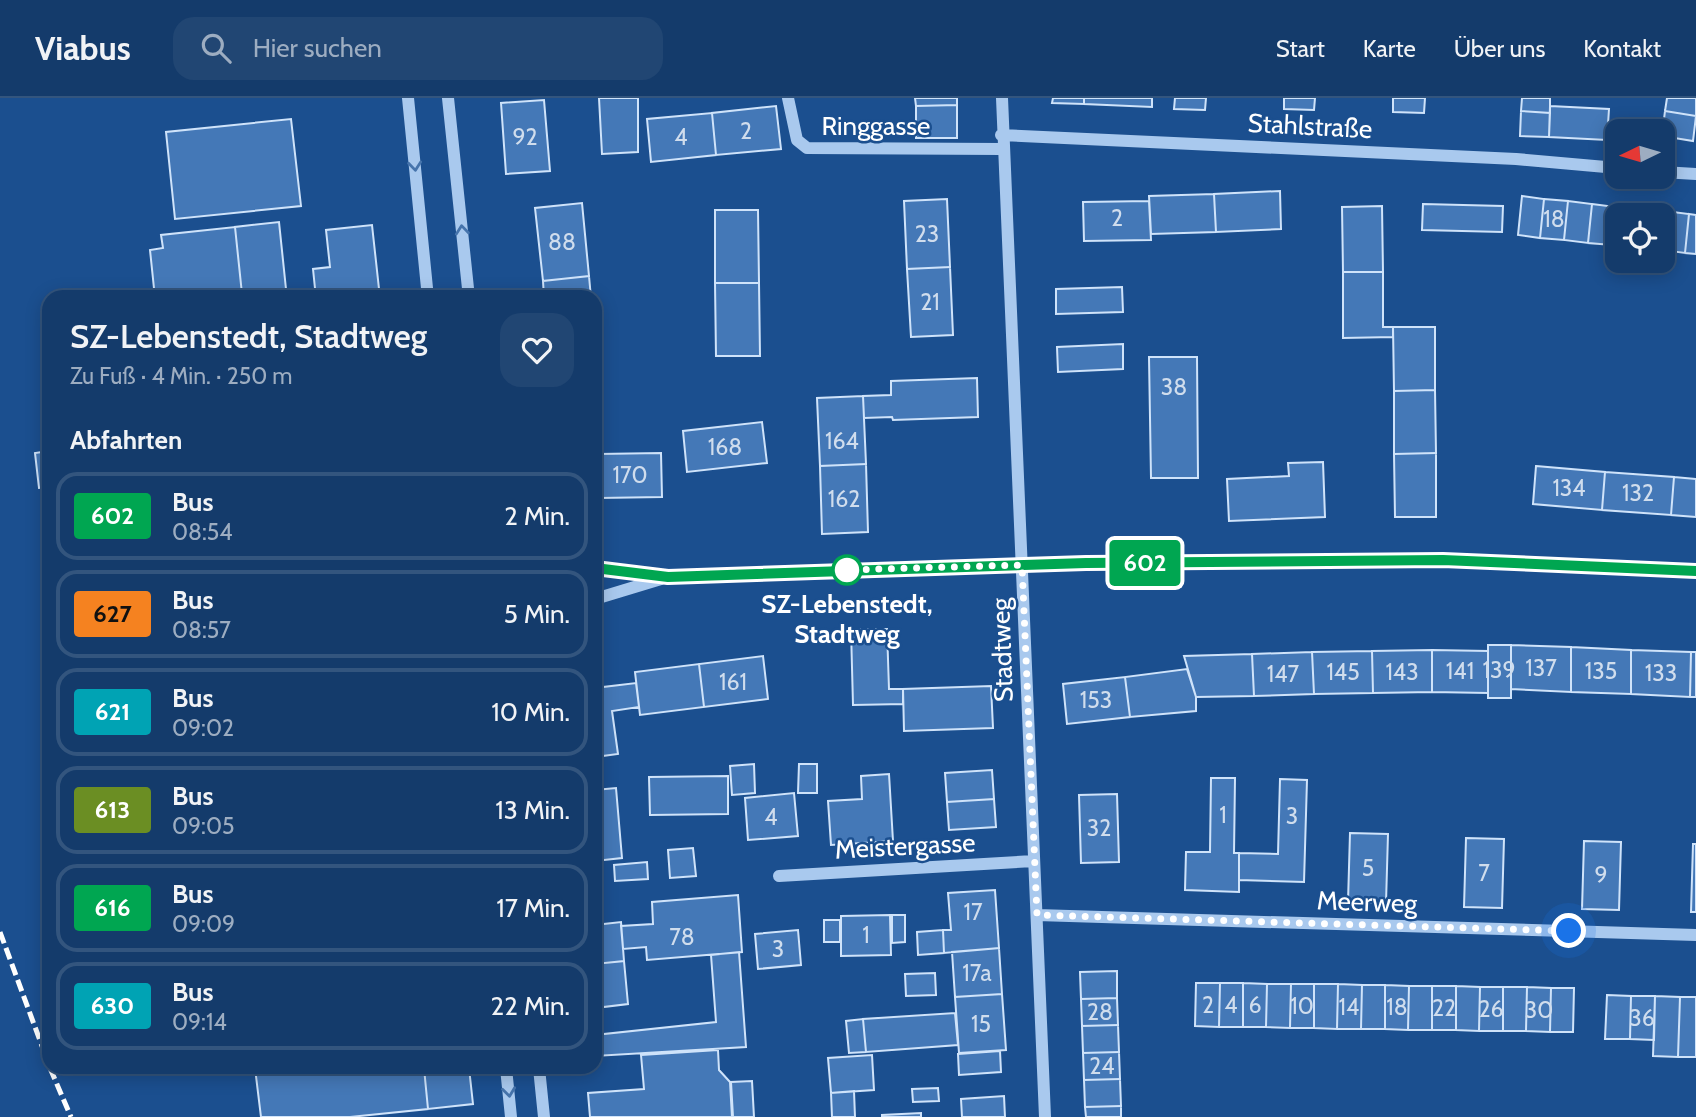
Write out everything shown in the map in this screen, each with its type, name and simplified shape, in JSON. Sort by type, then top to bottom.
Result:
[{"type":"street","points":[[408,98],[427,290]]},
{"type":"street","points":[[447,98],[468,290]]},
{"type":"street","name":"Ringgasse","points":[[788,98],[797,140],[807,148],[1002,149]]},
{"type":"street","name":"Stadtweg","points":[[1002,98],[1001,135],[1045,1117]]},
{"type":"street","name":"Stahlstraße","points":[[1001,135],[1516,159],[1605,167]]},
{"type":"street","points":[[1675,173],[1696,174]]},
{"type":"street","points":[[602,569],[668,577],[1022,565],[1443,560],[1696,571]]},
{"type":"street","points":[[602,597],[668,577]]},
{"type":"street","name":"Meistergasse","points":[[779,876],[1033,861]]},
{"type":"street","name":"Meerweg","points":[[1037,915],[1696,935]]},
{"type":"street","points":[[507,1074],[511,1117]]},
{"type":"street","points":[[540,1074],[544,1117]]},
{"type":"building","points":[[599,98],[638,98],[638,152],[602,154]]},
{"type":"building","points":[[915,98],[957,98],[957,105],[916,106]]},
{"type":"building","points":[[1053,98],[1084,98],[1084,104],[1052,103]]},
{"type":"building","points":[[1084,98],[1152,98],[1152,107],[1084,104]]},
{"type":"building","points":[[1175,98],[1206,98],[1205,110],[1174,109]]},
{"type":"building","points":[[1284,98],[1315,98],[1314,110],[1284,109]]},
{"type":"building","points":[[1393,98],[1425,98],[1424,113],[1393,112]]},
{"type":"building","points":[[1522,98],[1550,98],[1550,113],[1521,111]]},
{"type":"building","points":[[1667,98],[1696,98],[1696,116],[1665,111]]},
{"type":"building","points":[[544,100],[550,171],[506,174],[501,103]]},
{"type":"building","points":[[957,105],[957,138],[916,138],[916,106]]},
{"type":"building","points":[[776,106],[781,149],[716,155],[712,113]]},
{"type":"building","points":[[1550,106],[1609,109],[1608,119],[1605,119],[1605,140],[1549,137]]},
{"type":"building","points":[[1521,111],[1550,113],[1549,137],[1520,136]]},
{"type":"building","points":[[1665,111],[1696,116],[1693,141],[1675,138],[1675,119],[1664,119]]},
{"type":"building","points":[[712,113],[716,155],[651,162],[647,119]]},
{"type":"building","points":[[291,119],[301,206],[175,219],[166,132]]},
{"type":"building","points":[[1280,191],[1281,229],[1216,232],[1214,194]]},
{"type":"building","points":[[1214,194],[1216,232],[1151,234],[1149,196]]},
{"type":"building","points":[[1522,196],[1544,199],[1540,238],[1518,235]]},
{"type":"building","points":[[947,199],[950,267],[907,269],[904,201]]},
{"type":"building","points":[[1544,199],[1568,201],[1564,240],[1540,238]]},
{"type":"building","points":[[1149,201],[1151,240],[1084,241],[1083,202]]},
{"type":"building","points":[[1568,201],[1592,204],[1588,243],[1564,240]]},
{"type":"building","points":[[582,203],[589,276],[543,281],[535,208]]},
{"type":"building","points":[[1423,204],[1503,206],[1502,232],[1422,230]]},
{"type":"building","points":[[1592,204],[1605,206],[1605,244],[1588,243]]},
{"type":"building","points":[[1382,206],[1383,272],[1343,272],[1342,207]]},
{"type":"building","points":[[715,210],[758,210],[759,283],[715,283]]},
{"type":"building","points":[[1675,212],[1689,214],[1685,253],[1675,252]]},
{"type":"building","points":[[1689,214],[1696,215],[1696,254],[1685,253]]},
{"type":"building","points":[[279,222],[286,289],[242,290],[235,227]]},
{"type":"building","points":[[372,225],[379,290],[315,290],[313,269],[330,267],[326,230]]},
{"type":"building","points":[[235,227],[242,290],[154,290],[150,250],[163,248],[161,235]]},
{"type":"building","points":[[950,267],[953,335],[911,337],[907,269]]},
{"type":"building","points":[[1343,272],[1383,272],[1383,327],[1393,327],[1393,337],[1343,338]]},
{"type":"building","points":[[589,276],[590,290],[544,290],[543,281]]},
{"type":"building","points":[[715,283],[759,283],[760,356],[716,356]]},
{"type":"building","points":[[1122,287],[1123,312],[1056,314],[1056,289]]},
{"type":"building","points":[[1393,327],[1435,327],[1435,390],[1394,391]]},
{"type":"building","points":[[1123,344],[1123,369],[1058,372],[1057,347]]},
{"type":"building","points":[[1149,357],[1197,357],[1198,478],[1151,478]]},
{"type":"building","points":[[977,378],[978,417],[893,420],[892,417],[864,418],[863,396],[891,395],[891,381]]},
{"type":"building","points":[[1435,390],[1436,453],[1394,454],[1394,391]]},
{"type":"building","points":[[863,396],[866,464],[820,466],[817,398]]},
{"type":"building","points":[[762,422],[767,463],[687,472],[683,431]]},
{"type":"building","points":[[42,452],[42,488],[39,488],[35,453]]},
{"type":"building","points":[[661,453],[662,497],[602,498],[602,454]]},
{"type":"building","points":[[1436,453],[1436,517],[1395,517],[1394,454]]},
{"type":"building","points":[[1323,462],[1325,517],[1229,521],[1227,479],[1289,476],[1288,463]]},
{"type":"building","points":[[866,464],[868,532],[822,534],[820,466]]},
{"type":"building","points":[[1536,466],[1605,472],[1602,510],[1533,504]]},
{"type":"building","points":[[1605,472],[1674,477],[1671,515],[1602,510]]},
{"type":"building","points":[[1674,477],[1696,479],[1696,517],[1671,515]]},
{"type":"building","points":[[887,629],[889,689],[903,689],[903,704],[853,705],[851,630]]},
{"type":"building","points":[[1488,645],[1511,645],[1511,698],[1488,698]]},
{"type":"building","points":[[1511,645],[1571,647],[1571,692],[1511,689]]},
{"type":"building","points":[[1571,647],[1631,650],[1631,694],[1571,692]]},
{"type":"building","points":[[1432,650],[1488,651],[1488,693],[1432,692]]},
{"type":"building","points":[[1432,650],[1432,692],[1373,693],[1372,651]]},
{"type":"building","points":[[1631,650],[1691,652],[1690,697],[1631,694]]},
{"type":"building","points":[[1372,651],[1373,693],[1314,694],[1312,652]]},
{"type":"building","points":[[1312,652],[1314,694],[1254,696],[1252,654]]},
{"type":"building","points":[[1691,652],[1696,652],[1696,697],[1690,697]]},
{"type":"building","points":[[1252,654],[1254,696],[1196,697],[1184,656]]},
{"type":"building","points":[[763,656],[768,699],[704,707],[699,664]]},
{"type":"building","points":[[699,664],[704,707],[640,715],[635,672]]},
{"type":"building","points":[[1187,669],[1196,697],[1196,711],[1130,717],[1125,677]]},
{"type":"building","points":[[1125,677],[1130,717],[1067,724],[1063,684]]},
{"type":"building","points":[[636,683],[639,707],[612,711],[618,754],[602,756],[602,687]]},
{"type":"building","points":[[991,686],[993,728],[904,731],[903,689]]},
{"type":"building","points":[[754,764],[755,793],[732,795],[730,766]]},
{"type":"building","points":[[799,764],[817,764],[817,793],[798,793]]},
{"type":"building","points":[[992,770],[994,799],[947,802],[945,773]]},
{"type":"building","points":[[889,774],[893,841],[831,845],[828,801],[862,799],[861,776]]},
{"type":"building","points":[[728,776],[728,814],[650,815],[649,777]]},
{"type":"building","points":[[1211,778],[1235,778],[1234,853],[1239,853],[1239,892],[1185,890],[1186,852],[1210,852]]},
{"type":"building","points":[[1280,779],[1307,780],[1304,882],[1239,880],[1239,853],[1278,854]]},
{"type":"building","points":[[616,788],[622,858],[602,860],[602,789]]},
{"type":"building","points":[[794,793],[798,836],[748,840],[745,798]]},
{"type":"building","points":[[1117,794],[1119,862],[1081,863],[1079,795]]},
{"type":"building","points":[[994,799],[996,827],[949,830],[947,802]]},
{"type":"building","points":[[1350,833],[1388,834],[1386,903],[1348,902]]},
{"type":"building","points":[[1466,838],[1504,839],[1502,908],[1464,907]]},
{"type":"building","points":[[1584,841],[1621,842],[1619,910],[1582,909]]},
{"type":"building","points":[[1693,844],[1696,844],[1696,912],[1691,912]]},
{"type":"building","points":[[693,848],[696,876],[670,878],[668,850]]},
{"type":"building","points":[[647,862],[648,879],[615,881],[614,865]]},
{"type":"building","points":[[995,890],[999,948],[944,953],[943,930],[951,930],[948,893]]},
{"type":"building","points":[[738,895],[742,952],[647,960],[646,947],[623,949],[621,926],[653,924],[652,902]]},
{"type":"building","points":[[890,915],[891,955],[841,956],[841,916]]},
{"type":"building","points":[[892,915],[905,915],[905,942],[892,943]]},
{"type":"building","points":[[824,920],[840,920],[840,942],[824,942]]},
{"type":"building","points":[[621,922],[624,961],[602,963],[602,924]]},
{"type":"building","points":[[798,930],[801,965],[758,969],[755,934]]},
{"type":"building","points":[[943,930],[944,953],[918,955],[917,932]]},
{"type":"building","points":[[999,948],[1002,994],[955,997],[952,952]]},
{"type":"building","points":[[739,952],[746,1047],[602,1056],[602,1034],[716,1022],[711,955]]},
{"type":"building","points":[[624,961],[628,1004],[602,1007],[602,963]]},
{"type":"building","points":[[1117,971],[1117,998],[1081,999],[1080,972]]},
{"type":"building","points":[[935,973],[936,995],[906,996],[905,974]]},
{"type":"building","points":[[1196,983],[1220,983],[1219,1027],[1195,1026]]},
{"type":"building","points":[[1220,983],[1243,983],[1243,1027],[1219,1027]]},
{"type":"building","points":[[1243,983],[1267,984],[1266,1027],[1243,1027]]},
{"type":"building","points":[[1267,984],[1291,984],[1290,1028],[1266,1027]]},
{"type":"building","points":[[1291,984],[1314,984],[1314,1028],[1290,1028]]},
{"type":"building","points":[[1314,984],[1338,984],[1337,1029],[1314,1028]]},
{"type":"building","points":[[1338,984],[1362,985],[1361,1029],[1337,1029]]},
{"type":"building","points":[[1362,985],[1385,985],[1385,1029],[1361,1029]]},
{"type":"building","points":[[1385,985],[1409,986],[1408,1030],[1385,1029]]},
{"type":"building","points":[[1409,986],[1432,986],[1432,1030],[1408,1030]]},
{"type":"building","points":[[1432,986],[1456,986],[1456,1030],[1432,1030]]},
{"type":"building","points":[[1456,986],[1480,987],[1479,1031],[1456,1030]]},
{"type":"building","points":[[1480,987],[1503,987],[1503,1031],[1479,1031]]},
{"type":"building","points":[[1503,987],[1527,987],[1526,1031],[1503,1031]]},
{"type":"building","points":[[1527,987],[1551,988],[1550,1032],[1526,1031]]},
{"type":"building","points":[[1551,988],[1574,988],[1573,1032],[1550,1032]]},
{"type":"building","points":[[1002,994],[1006,1050],[959,1053],[955,997]]},
{"type":"building","points":[[1607,995],[1631,996],[1630,1039],[1605,1039]]},
{"type":"building","points":[[1631,996],[1655,996],[1654,1040],[1630,1039]]},
{"type":"building","points":[[1655,996],[1680,997],[1678,1057],[1653,1056]]},
{"type":"building","points":[[1680,997],[1696,997],[1696,1057],[1678,1057]]},
{"type":"building","points":[[1117,998],[1118,1025],[1082,1026],[1081,999]]},
{"type":"building","points":[[955,1013],[958,1045],[866,1052],[863,1019]]},
{"type":"building","points":[[863,1019],[866,1052],[849,1053],[846,1021]]},
{"type":"building","points":[[1118,1025],[1119,1052],[1083,1053],[1082,1026]]},
{"type":"building","points":[[718,1050],[719,1070],[730,1082],[732,1117],[590,1117],[588,1093],[644,1089],[641,1055]]},
{"type":"building","points":[[1000,1051],[1001,1072],[959,1075],[958,1054]]},
{"type":"building","points":[[1119,1052],[1120,1079],[1084,1080],[1083,1053]]},
{"type":"building","points":[[872,1055],[874,1090],[831,1093],[828,1058]]},
{"type":"building","points":[[256,1074],[425,1074],[428,1109],[350,1117],[261,1117]]},
{"type":"building","points":[[425,1074],[470,1074],[473,1104],[428,1109]]},
{"type":"building","points":[[1120,1079],[1121,1106],[1085,1107],[1084,1080]]},
{"type":"building","points":[[752,1081],[754,1117],[733,1117],[731,1082]]},
{"type":"building","points":[[938,1088],[939,1101],[913,1102],[912,1089]]},
{"type":"building","points":[[854,1091],[855,1117],[832,1117],[831,1093]]},
{"type":"building","points":[[1004,1096],[1005,1117],[962,1117],[961,1099]]},
{"type":"building","points":[[1121,1106],[1121,1117],[1086,1117],[1085,1107]]},
{"type":"building","points":[[921,1113],[921,1117],[882,1117],[882,1115]]},
{"type":"railway","points":[[0,932],[42,1046]]},
{"type":"railway","points":[[53,1074],[71,1117]]},
{"type":"bus line","name":"602","points":[[602,569],[668,577],[1086,563],[1443,560],[1639,566],[1696,571]]},
{"type":"place","name":"SZ-Lebenstedt, Stadtweg","points":[[847,570]]},
{"type":"route","points":[[847,570],[844,570],[1022,565],[1037,915],[1569,931]]}]
